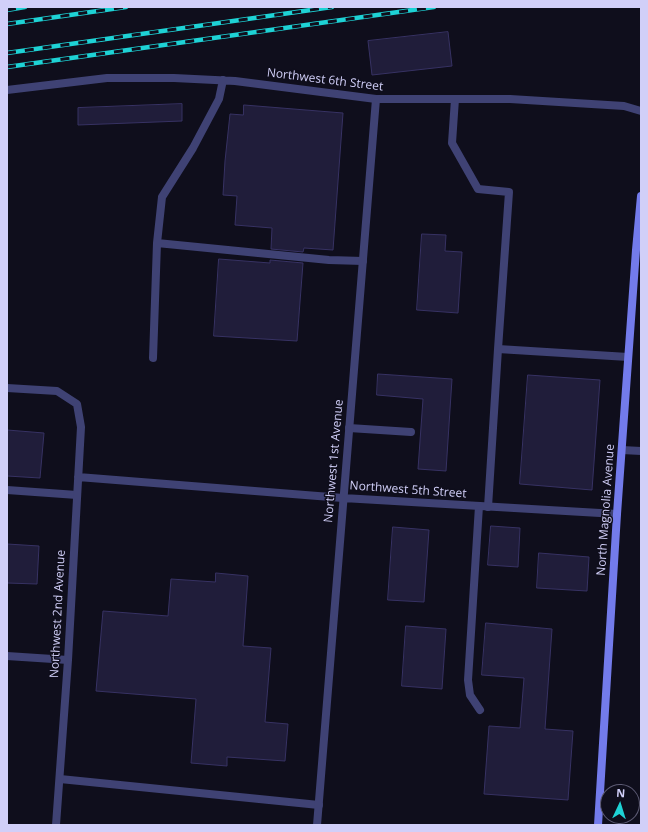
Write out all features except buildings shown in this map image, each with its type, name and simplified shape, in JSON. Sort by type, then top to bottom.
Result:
[{"type":"main road","name":"North Magnolia Avenue","points":[[598,825],[617,514],[641,196]]},
{"type":"street","name":"Northwest 6th Street","points":[[7,90],[107,78],[174,78],[222,80],[376,99],[510,99],[617,105],[641,111]]},
{"type":"street","points":[[153,358],[157,243],[162,197],[193,148],[219,100],[222,80]]},
{"type":"street","name":"Northwest 1st Avenue","points":[[317,825],[376,99]]},
{"type":"street","points":[[455,99],[452,143],[478,190],[509,192],[488,507]]},
{"type":"street","points":[[157,243],[329,260],[363,261]]},
{"type":"street","points":[[498,349],[628,357]]},
{"type":"street","name":"Northwest 2nd Avenue","points":[[7,388],[58,391],[77,404],[81,428],[68,660],[56,825]]},
{"type":"street","points":[[349,428],[412,432]]},
{"type":"street","points":[[622,450],[641,451]]},
{"type":"street","name":"Northwest 5th Street","points":[[78,477],[343,498],[617,514]]},
{"type":"street","points":[[7,490],[77,495]]},
{"type":"street","points":[[478,506],[468,680],[470,694],[480,710]]},
{"type":"street","points":[[7,656],[68,660]]},
{"type":"street","points":[[60,779],[319,805]]},
{"type":"railway","points":[[7,10],[25,7]]},
{"type":"railway","points":[[7,24],[126,7]]},
{"type":"railway","points":[[7,53],[332,7]]},
{"type":"railway","points":[[7,67],[434,7]]}]
